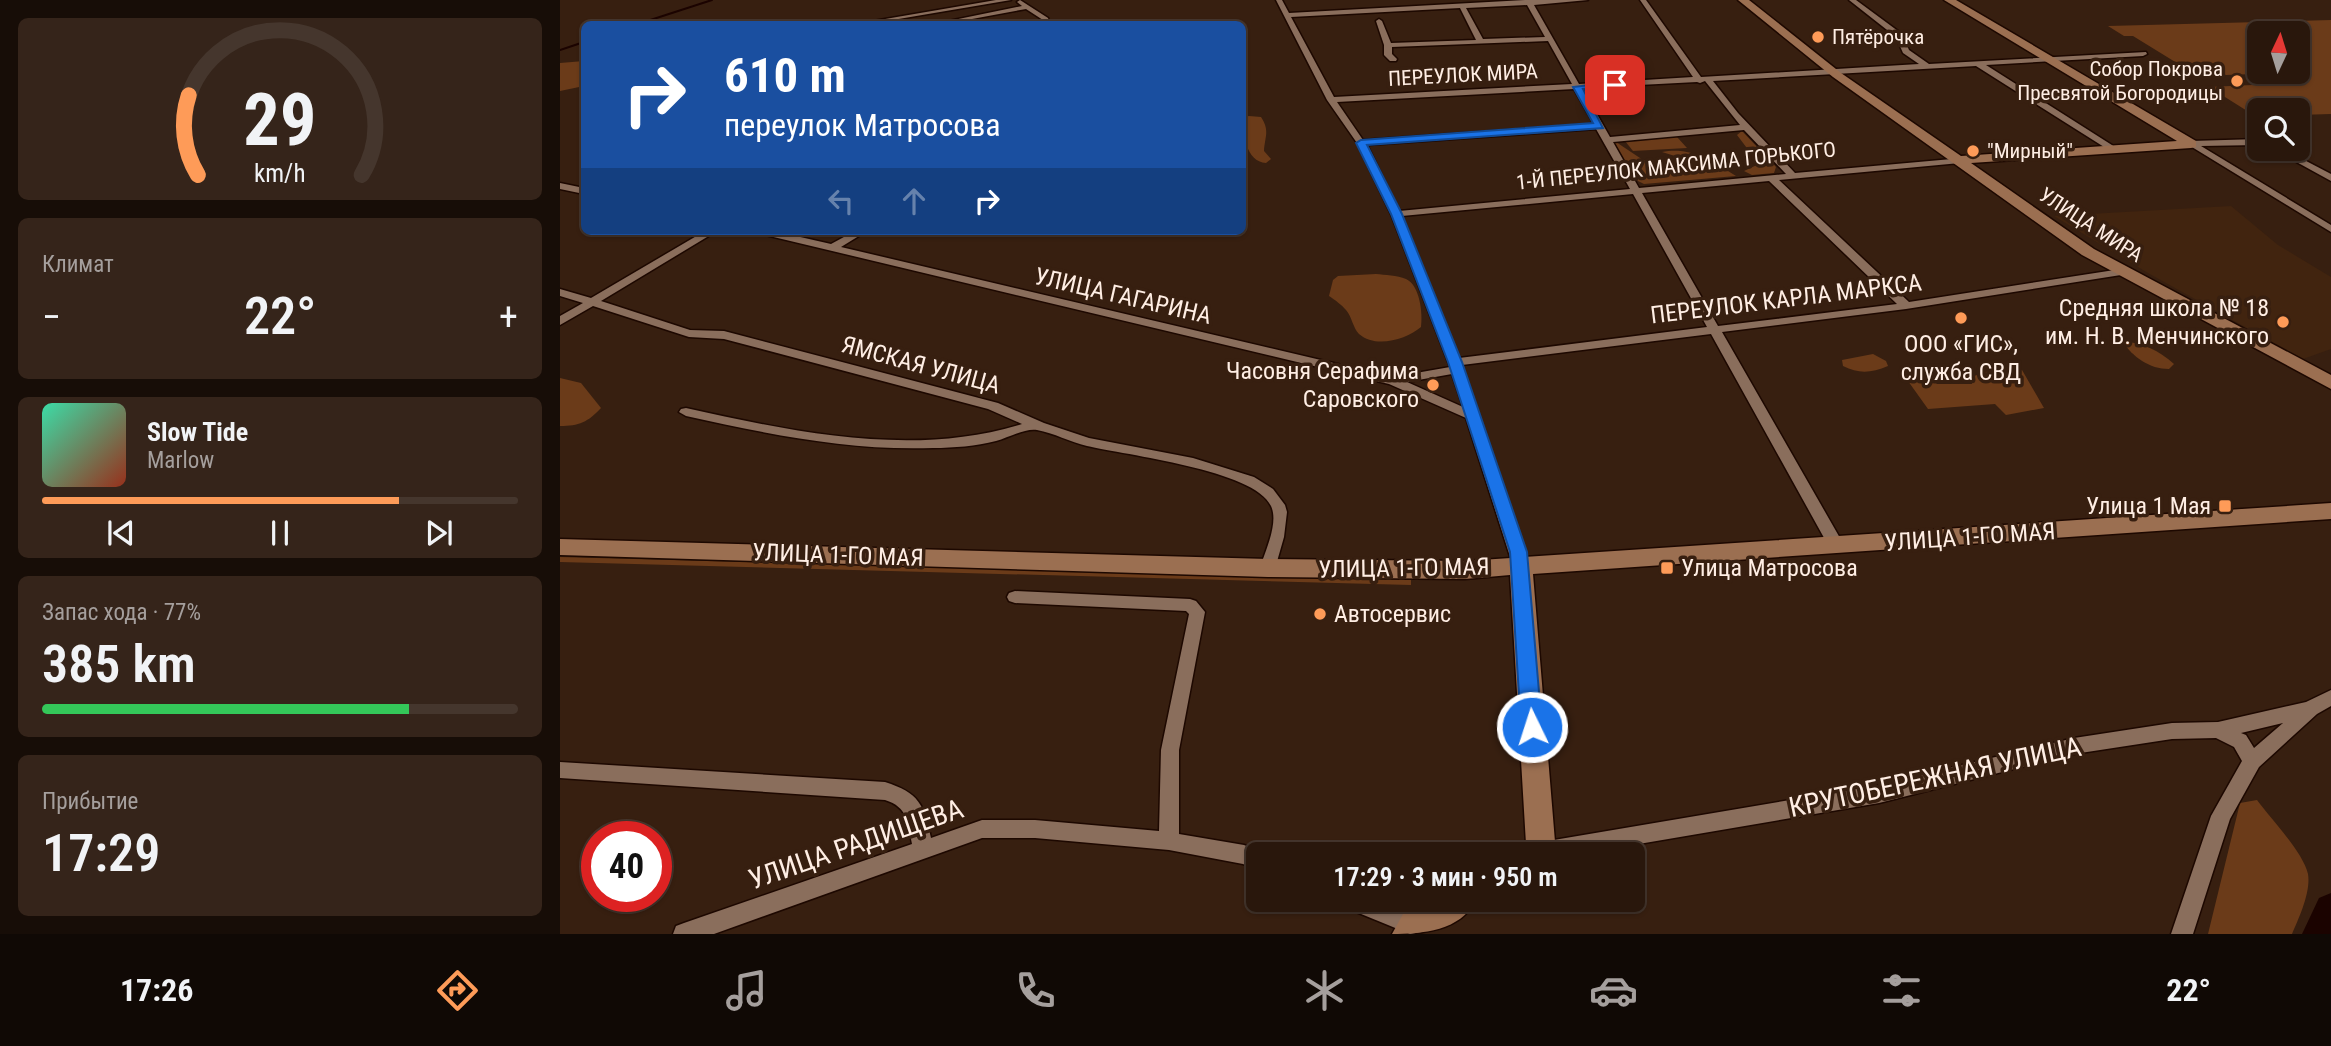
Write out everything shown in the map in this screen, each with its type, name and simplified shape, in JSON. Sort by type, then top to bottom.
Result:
[{"type":"street","points":[[878,21],[1008,0]]},
{"type":"street","points":[[1016,0],[1046,21]]},
{"type":"street","points":[[1279,0],[1331,100],[1361,143],[1396,214],[1456,366],[1521,566],[1538,842]]},
{"type":"street","points":[[1364,0],[1365,10]]},
{"type":"street","points":[[1285,15],[1365,10],[1400,4],[1462,6],[1585,0]]},
{"type":"street","points":[[1643,0],[1704,81],[1791,174]]},
{"type":"street","name":"УЛИЦА МИРА","points":[[1743,0],[1833,72],[2121,272],[2331,383]]},
{"type":"street","points":[[1852,0],[1899,36],[1906,51],[1928,67]]},
{"type":"street","points":[[1949,0],[2331,229]]},
{"type":"street","points":[[1529,2],[1548,39],[1639,191],[1836,545]]},
{"type":"street","points":[[1462,6],[1480,41]]},
{"type":"street","points":[[953,21],[1027,7]]},
{"type":"street","points":[[1379,21],[1388,45],[1388,55],[1393,59]]},
{"type":"street","points":[[1388,45],[1548,39]]},
{"type":"street","name":"ПЕРЕУЛОК МИРА","points":[[1331,100],[1704,81],[2143,54]]},
{"type":"street","points":[[1979,64],[2112,149]]},
{"type":"street","points":[[1361,143],[1600,125]]},
{"type":"street","points":[[1607,140],[1746,127]]},
{"type":"street","points":[[1960,160],[2247,142]]},
{"type":"street","name":"1-Й ПЕРЕУЛОК МАКСИМА ГОРЬКОГО","points":[[1396,214],[1791,174],[1960,160]]},
{"type":"street","points":[[2299,161],[2331,178]]},
{"type":"street","points":[[1771,178],[1906,306]]},
{"type":"street","points":[[560,186],[581,190]]},
{"type":"street","points":[[560,321],[705,235]]},
{"type":"street","name":"УЛИЦА ГАГАРИНА","points":[[778,235],[1393,381],[1471,415]]},
{"type":"street","points":[[832,248],[855,235]]},
{"type":"street","name":"ПЕРЕУЛОК КАРЛА МАРКСА","points":[[1393,381],[1456,366],[1906,306],[2121,272]]},
{"type":"street","name":"ЯМСКАЯ УЛИЦА","points":[[560,292],[585,297],[592,302],[689,333],[724,335],[993,406],[1033,425],[1089,442],[1222,470],[1265,488],[1278,504],[1279,519],[1268,568]]},
{"type":"street","points":[[686,412],[793,435],[876,443],[955,442],[1015,433],[1033,425]]},
{"type":"street","name":"УЛИЦА 1-ГО МАЯ","points":[[560,547],[1408,571],[1521,566],[2331,510]]},
{"type":"street","points":[[1015,597],[1190,605],[1197,612],[1170,750],[1169,841]]},
{"type":"street","name":"КРУТОБЕРЕЖНАЯ УЛИЦА","points":[[1602,842],[1879,794],[2074,746],[2172,730],[2218,730],[2310,709],[2331,697]]},
{"type":"street","points":[[2182,934],[2221,816],[2252,761],[2310,709]]},
{"type":"street","points":[[2218,730],[2239,741],[2252,761]]},
{"type":"street","points":[[560,770],[885,790],[904,795],[914,805],[923,847]]},
{"type":"street","name":"УЛИЦА РАДИЩЕВА","points":[[684,934],[923,847],[982,829],[1035,829],[1169,841],[1246,856]]},
{"type":"street","points":[[1375,912],[1411,930],[1440,912]]},
{"type":"shaded area","points":[[2331,20],[2331,114],[2310,115],[2310,98],[2247,98],[2247,111],[2209,87],[2310,84],[2310,21],[2294,21]]},
{"type":"shaded area","points":[[2247,22],[2247,74],[2198,76],[2133,36],[2124,36],[2108,26]]},
{"type":"shaded area","points":[[581,61],[581,87],[560,91],[560,63]]},
{"type":"shaded area","points":[[1246,116],[1261,117],[1265,126],[1264,151],[1271,159],[1266,163],[1254,158],[1250,152],[1246,141]]},
{"type":"shaded area","points":[[1742,131],[1776,167],[1774,173],[1752,175],[1744,171],[1759,164],[1737,135]]},
{"type":"shaded area","points":[[1677,137],[1687,148],[1633,151],[1625,141]]},
{"type":"shaded area","points":[[1616,142],[1643,160],[1661,165],[1667,173],[1677,174],[1677,163],[1680,161],[1675,156],[1662,152],[1675,151],[1695,154],[1706,169],[1728,171],[1736,176],[1644,184],[1638,181],[1614,144]]},
{"type":"shaded area","points":[[2231,206],[2278,245],[2331,277],[2331,349],[2303,359],[2148,273],[2054,216]]},
{"type":"shaded area","points":[[1376,274],[1399,277],[1411,282],[1420,300],[1421,327],[1408,335],[1382,342],[1366,338],[1357,332],[1346,310],[1329,296],[1333,280],[1338,276]]},
{"type":"shaded area","points":[[2122,341],[2150,348],[2174,364],[2169,369],[2148,364],[2136,357]]},
{"type":"shaded area","points":[[1873,354],[1886,361],[1888,366],[1865,372],[1843,366],[1842,360]]},
{"type":"shaded area","points":[[2004,366],[2022,370],[2044,408],[2006,415],[1995,404],[1928,409],[1908,381],[1907,374],[1922,368],[1937,384],[1972,384],[1971,377]]},
{"type":"shaded area","points":[[560,378],[581,383],[601,408],[583,422],[560,426]]},
{"type":"shaded area","points":[[560,557],[1411,580],[1411,585],[560,562]]},
{"type":"shaded area","points":[[2257,800],[2305,865],[2308,881],[2301,913],[2292,934],[2208,934],[2240,803]]},
{"type":"waterway","points":[[647,21],[712,0]]},
{"type":"waterway","points":[[560,50],[581,43]]},
{"type":"waterway","points":[[2319,934],[2331,910]]},
{"type":"place","name":"Пятёрочка","points":[[1818,37]]},
{"type":"place","name":"Собор Покрова Пресвятой Богородицы","points":[[2237,81]]},
{"type":"place","name":"\"Мирный\"","points":[[1973,151]]},
{"type":"place","name":"ООО «ГИС», служба СВД","points":[[1961,318]]},
{"type":"place","name":"Средняя школа № 18 им. Н. В. Менчинского","points":[[2283,322]]},
{"type":"place","name":"Часовня Серафима Саровского","points":[[1433,385]]},
{"type":"place","name":"Улица 1 Мая","points":[[2225,506]]},
{"type":"place","name":"Улица Матросова","points":[[1667,568]]},
{"type":"place","name":"Автосервис","points":[[1320,614]]},
{"type":"route","points":[[1532,727],[1519,552],[1455,362],[1396,214],[1361,143],[1600,125],[1577,87],[1615,85]]}]
